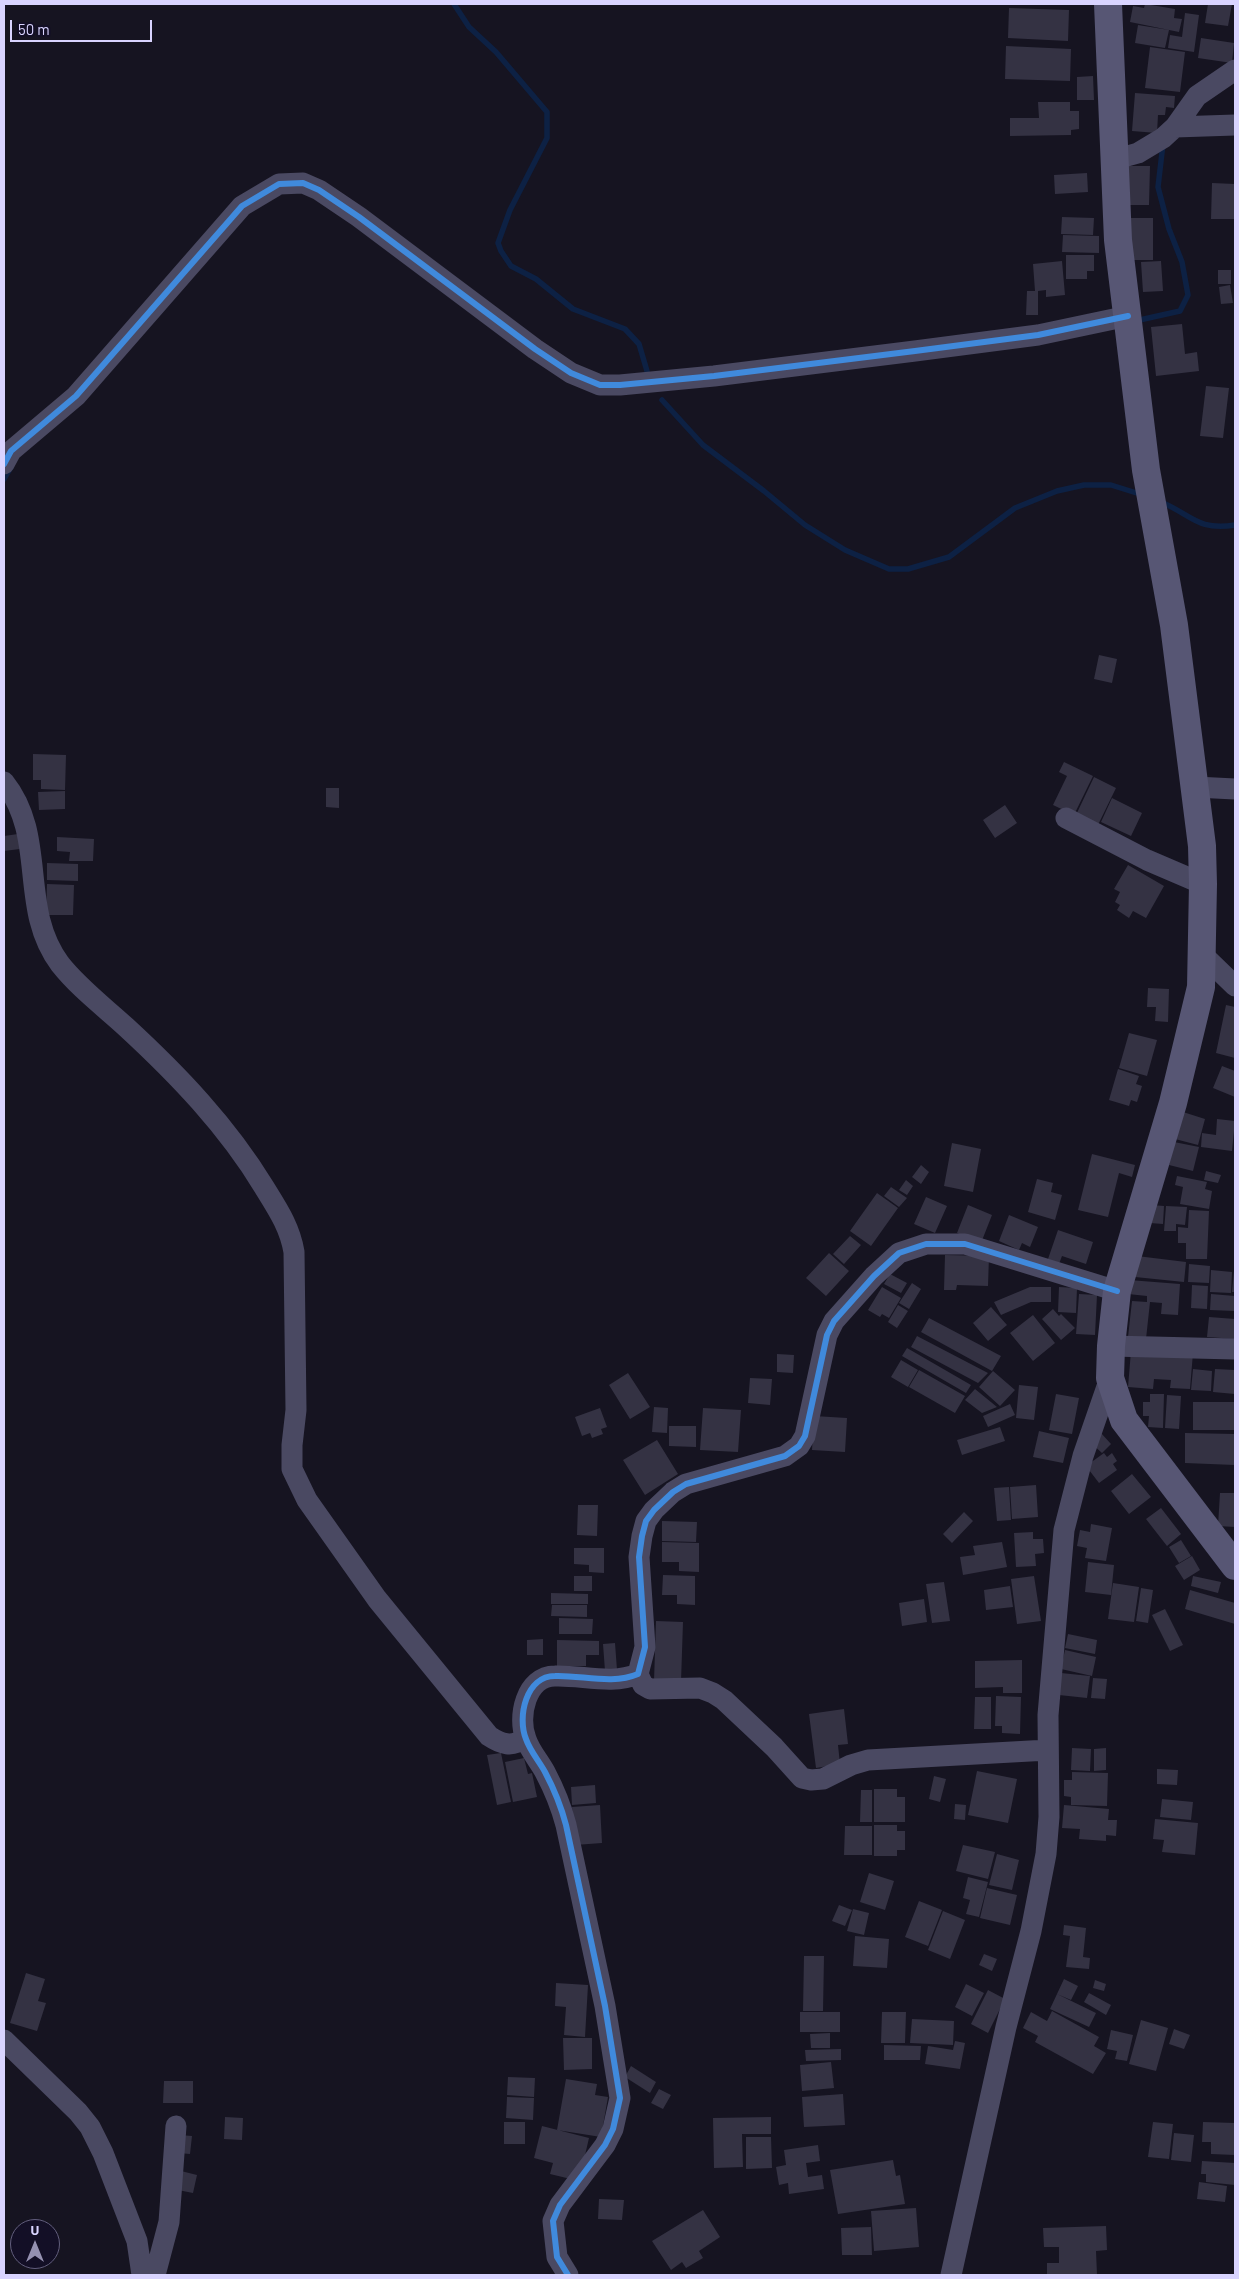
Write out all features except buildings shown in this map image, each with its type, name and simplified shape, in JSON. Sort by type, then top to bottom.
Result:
[{"type":"main road","points":[[1108,4],[1113,160],[1118,240],[1146,470],[1174,625],[1202,846],[1203,884],[1201,987],[1190,1041],[1118,1291],[1110,1346],[1110,1378],[1124,1420],[1235,1566]]},
{"type":"street","points":[[1113,160],[1150,147],[1175,127],[1197,96],[1235,70]]},
{"type":"street","points":[[1175,127],[1235,125]]},
{"type":"street","points":[[4,464],[11,451],[76,396],[242,206],[279,184],[303,183],[319,190],[359,217],[535,349],[571,373],[600,385],[620,385],[714,376],[1038,335],[1128,316]]},
{"type":"street","points":[[4,782],[19,808],[28,833],[38,918],[44,936],[58,961],[74,981],[126,1027],[206,1106],[244,1154],[289,1231],[294,1252],[296,1410],[291,1455],[292,1469],[307,1500],[377,1599],[489,1736],[506,1745],[514,1744],[525,1738]]},
{"type":"street","points":[[1195,786],[1235,789]]},
{"type":"street","points":[[1066,818],[1147,860],[1203,884]]},
{"type":"street","points":[[1203,955],[1235,986]]},
{"type":"street","points":[[1048,1750],[868,1760],[852,1765],[823,1779],[811,1780],[802,1778],[774,1746],[724,1700],[713,1693],[700,1688],[650,1689],[643,1685],[638,1674],[645,1647],[639,1557],[646,1521],[672,1492],[686,1484],[785,1456],[799,1446],[805,1436],[827,1335],[834,1321],[874,1276],[899,1253],[926,1244],[964,1244],[1118,1291]]},
{"type":"street","points":[[1110,1346],[1235,1349]]},
{"type":"street","points":[[951,2275],[1003,2036],[1031,1931],[1046,1854],[1050,1817],[1048,1715],[1064,1530],[1083,1456],[1110,1378]]},
{"type":"street","points":[[568,2275],[557,2257],[553,2221],[560,2205],[605,2145],[613,2129],[620,2098],[606,2006],[562,1811],[546,1773],[525,1738],[523,1713],[526,1698],[540,1681],[552,1676],[616,1679],[638,1674]]},
{"type":"street","points":[[4,2040],[78,2112],[90,2127],[103,2153],[137,2241],[142,2275]]},
{"type":"street","points":[[155,2275],[169,2222],[176,2126]]},
{"type":"waterway","points":[[454,4],[469,27],[496,52],[547,112],[547,138],[510,210],[498,243],[501,251],[511,266],[536,279],[573,309],[625,329],[639,344],[647,371]]},
{"type":"waterway","points":[[1135,321],[1180,311],[1188,295],[1182,262],[1169,229],[1158,187],[1163,144]]},
{"type":"waterway","points":[[662,400],[703,445],[805,525],[845,550],[889,569],[908,569],[949,557],[1015,508],[1057,491],[1084,485],[1111,485],[1143,495]]},
{"type":"waterway","points":[[4,479],[11,467]]},
{"type":"waterway","points":[[1161,502],[1203,524],[1212,526],[1235,525]]},
{"type":"cycle path","points":[[4,464],[11,451],[76,396],[242,206],[279,184],[303,183],[319,190],[359,217],[535,349],[571,373],[600,385],[620,385],[714,376],[1038,335],[1128,316]]},
{"type":"cycle path","points":[[568,2275],[557,2257],[553,2221],[560,2205],[605,2145],[613,2129],[620,2098],[605,2006],[566,1825],[554,1791],[530,1748],[523,1730],[524,1709],[526,1699],[531,1690],[545,1678],[555,1676],[618,1679],[638,1674],[645,1647],[639,1557],[646,1521],[654,1510],[673,1492],[686,1484],[785,1456],[799,1446],[805,1436],[827,1335],[834,1321],[874,1276],[899,1253],[926,1244],[965,1244],[1117,1291]]}]
